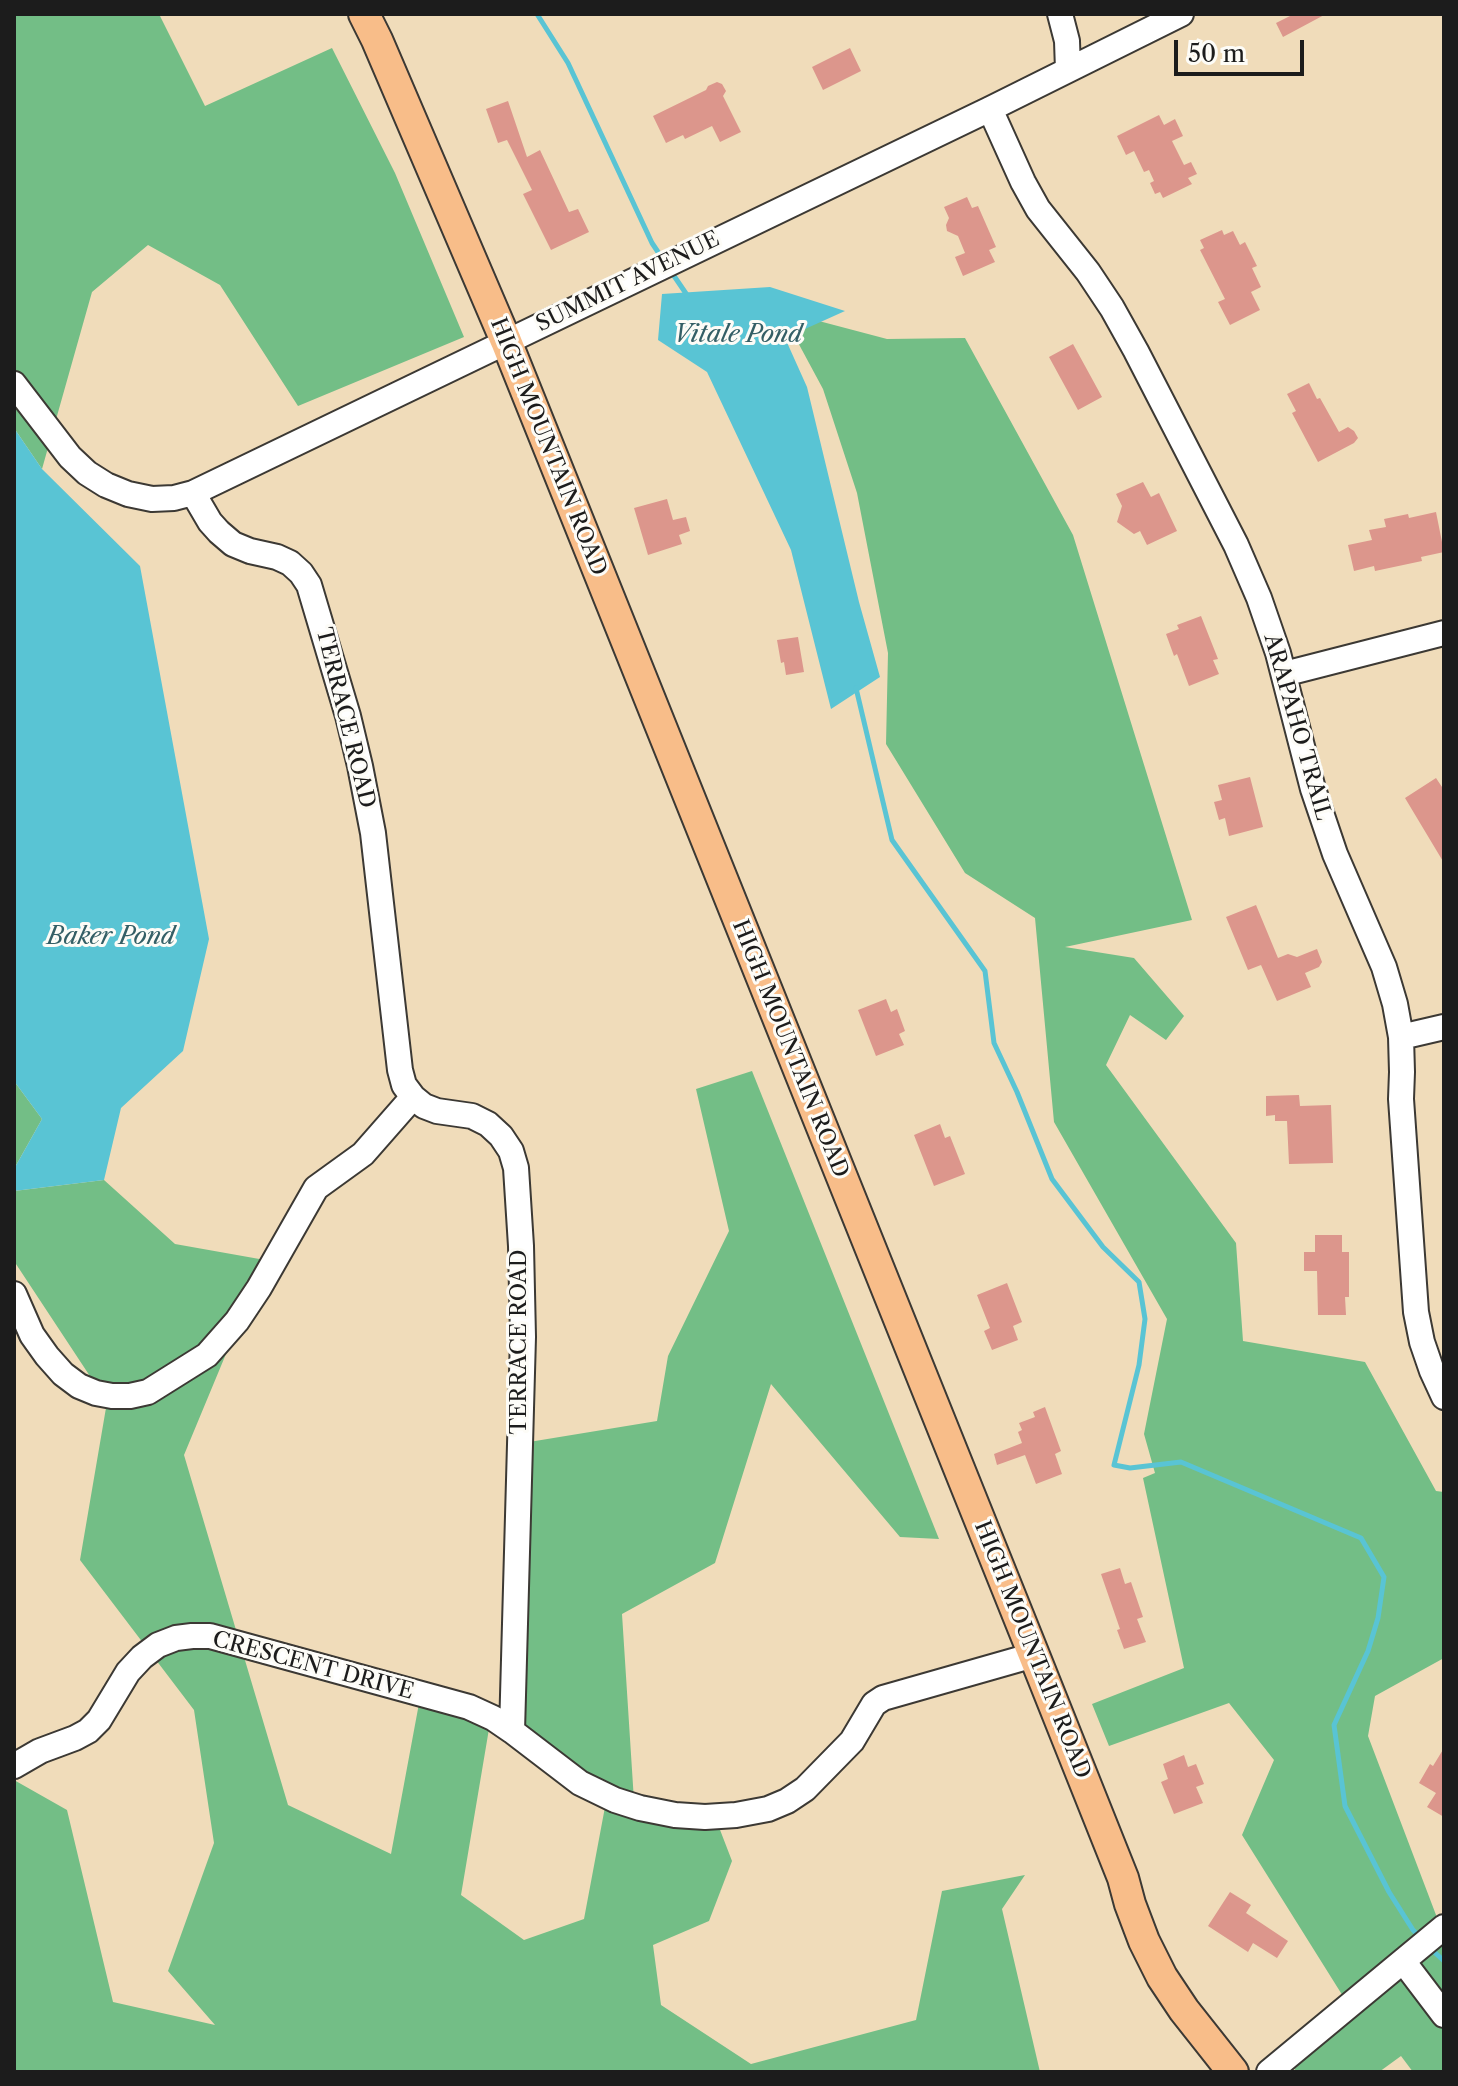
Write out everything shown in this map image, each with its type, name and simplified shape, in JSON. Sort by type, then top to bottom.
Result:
[{"type":"main road","name":"HIGH MOUNTAIN ROAD","points":[[364,14],[506,341],[1123,1878],[1144,1941],[1162,1977],[1184,2010],[1233,2072]]},
{"type":"street","points":[[1060,14],[1067,41],[1068,70]]},
{"type":"street","name":"SUMMIT AVENUE","points":[[14,384],[70,457],[106,485],[152,499],[193,493],[1181,14]]},
{"type":"street","name":"ARAPAHO TRAIL","points":[[990,109],[1038,209],[1088,272],[1136,351],[1236,545],[1259,598],[1284,674],[1313,789],[1335,854],[1384,967],[1395,1004],[1401,1037],[1401,1099],[1416,1312],[1427,1357],[1444,1397]]},
{"type":"street","name":"TERRACE ROAD","points":[[193,493],[210,522],[233,544],[290,563],[309,585],[348,716],[373,833],[404,1085],[424,1106],[472,1116],[488,1124],[511,1151],[516,1168],[523,1337],[512,1731]]},
{"type":"street","points":[[1284,674],[1444,633]]},
{"type":"street","points":[[1401,1037],[1444,1027]]},
{"type":"street","points":[[14,1294],[32,1335],[63,1374],[79,1386],[112,1396],[148,1392],[207,1355],[237,1321],[259,1288],[316,1188],[363,1154],[413,1097]]},
{"type":"street","name":"CRESCENT DRIVE","points":[[14,1766],[40,1751],[88,1731],[99,1720],[128,1672],[142,1657],[158,1645],[192,1636],[210,1636],[469,1707],[512,1731]]},
{"type":"street","points":[[512,1731],[580,1783],[615,1800],[675,1815],[736,1815],[768,1809],[805,1789],[852,1741],[874,1704],[883,1698],[1034,1655]]},
{"type":"street","points":[[1269,2072],[1443,1928]]},
{"type":"street","points":[[1403,1961],[1444,2015]]},
{"type":"green space","points":[[14,14],[159,14],[205,106],[332,48],[395,173],[464,337],[298,406],[220,285],[148,245],[92,292],[42,469],[14,428]]},
{"type":"green space","points":[[781,311],[887,339],[965,338],[1073,535],[1192,920],[1065,947],[1134,958],[1184,1016],[1166,1040],[1130,1015],[1106,1065],[1236,1243],[1243,1341],[1365,1362],[1436,1491],[1444,1492],[1444,1658],[1375,1696],[1368,1736],[1444,1936],[1444,2072],[1413,2072],[1401,2056],[1379,2072],[1297,2072],[1288,2061],[1351,2009],[1242,1835],[1274,1760],[1229,1703],[1109,1746],[1092,1704],[1184,1668],[1143,1478],[1155,1473],[1144,1434],[1167,1319],[1054,1122],[1035,918],[965,873],[886,744],[888,653],[857,493],[823,389]]},
{"type":"green space","points":[[752,1071],[939,1539],[900,1537],[771,1384],[715,1563],[622,1614],[634,1801],[717,1822],[732,1861],[709,1921],[653,1945],[661,2005],[751,2064],[916,2020],[942,1891],[1025,1875],[1002,1909],[1040,2072],[14,2072],[14,1780],[67,1810],[113,2002],[215,2025],[168,1971],[214,1843],[194,1710],[80,1560],[107,1402],[14,1261],[14,1191],[104,1180],[175,1244],[265,1260],[184,1455],[288,1805],[391,1854],[420,1698],[492,1711],[461,1895],[524,1940],[584,1919],[608,1791],[520,1732],[523,1443],[657,1421],[668,1356],[729,1231],[696,1089]]},
{"type":"green space","points":[[14,1081],[42,1119],[14,1169]]},
{"type":"water","name":"Vitale Pond","points":[[770,287],[845,311],[785,338],[807,387],[880,677],[831,709],[791,550],[707,372],[658,340],[662,294]]},
{"type":"water","name":"Baker Pond","points":[[14,428],[42,469],[140,566],[209,939],[183,1051],[121,1108],[104,1180],[14,1191],[14,1169],[42,1119],[14,1081]]},
{"type":"building","points":[[1294,14],[1326,14],[1283,37],[1276,23]]},
{"type":"building","points":[[850,48],[861,71],[823,90],[812,67]]},
{"type":"building","points":[[717,82],[726,91],[723,96],[741,132],[720,142],[712,126],[685,139],[683,135],[666,143],[653,116]]},
{"type":"building","points":[[508,101],[527,157],[540,150],[569,212],[578,209],[589,232],[551,250],[523,194],[532,190],[507,140],[498,143],[486,109]]},
{"type":"building","points":[[1159,115],[1164,125],[1175,119],[1183,136],[1172,141],[1184,165],[1191,162],[1197,174],[1188,178],[1192,184],[1163,198],[1160,192],[1155,194],[1149,170],[1144,172],[1134,151],[1126,155],[1117,136]]},
{"type":"building","points":[[967,197],[972,208],[978,206],[996,247],[989,250],[995,262],[963,276],[955,257],[965,253],[958,236],[947,231],[949,218],[944,207]]},
{"type":"building","points":[[1222,230],[1224,235],[1233,231],[1240,245],[1245,242],[1257,266],[1252,268],[1261,287],[1251,292],[1260,310],[1230,325],[1218,302],[1225,299],[1200,250],[1204,248],[1200,240]]},
{"type":"building","points":[[1073,344],[1102,397],[1078,410],[1049,357]]},
{"type":"building","points":[[1309,383],[1339,432],[1348,427],[1358,438],[1318,462],[1292,413],[1296,411],[1287,394]]},
{"type":"building","points":[[1143,482],[1151,497],[1159,493],[1177,531],[1147,545],[1140,531],[1134,534],[1117,522],[1122,506],[1116,494]]},
{"type":"building","points":[[667,499],[673,520],[686,517],[690,531],[679,535],[682,544],[648,555],[634,508]]},
{"type":"building","points":[[1436,512],[1444,552],[1421,557],[1422,561],[1375,571],[1374,566],[1354,571],[1348,545],[1372,540],[1369,530],[1386,527],[1384,519]]},
{"type":"building","points":[[1201,616],[1218,659],[1213,660],[1219,674],[1189,686],[1166,634],[1179,629],[1177,625]]},
{"type":"building","points":[[798,637],[804,672],[786,675],[777,640]]},
{"type":"building","points":[[1250,777],[1263,827],[1229,836],[1225,818],[1219,820],[1214,802],[1222,800],[1218,785]]},
{"type":"building","points":[[1436,778],[1444,790],[1444,863],[1405,798]]},
{"type":"building","points":[[1256,905],[1278,958],[1288,954],[1297,957],[1317,949],[1322,962],[1319,967],[1305,973],[1311,987],[1277,1001],[1261,965],[1248,970],[1226,917]]},
{"type":"building","points":[[886,999],[891,1012],[897,1009],[905,1031],[899,1034],[904,1045],[876,1056],[858,1010]]},
{"type":"building","points":[[1299,1095],[1300,1106],[1331,1105],[1333,1163],[1289,1164],[1287,1121],[1275,1121],[1275,1115],[1266,1116],[1266,1096]]},
{"type":"building","points":[[940,1124],[945,1138],[950,1136],[965,1174],[934,1186],[914,1135]]},
{"type":"building","points":[[1315,1235],[1342,1235],[1342,1252],[1349,1252],[1346,1315],[1318,1315],[1317,1271],[1304,1271],[1304,1252],[1315,1252]]},
{"type":"building","points":[[1007,1283],[1022,1322],[1013,1326],[1018,1340],[992,1350],[984,1331],[990,1328],[977,1295]]},
{"type":"building","points":[[1045,1407],[1061,1451],[1055,1454],[1062,1474],[1036,1484],[1025,1455],[997,1465],[994,1454],[1022,1443],[1019,1423],[1035,1417],[1033,1412]]},
{"type":"building","points":[[1120,1568],[1125,1584],[1131,1582],[1143,1617],[1137,1619],[1146,1642],[1124,1649],[1101,1574]]},
{"type":"building","points":[[1444,1748],[1444,1817],[1427,1807],[1436,1793],[1419,1783]]},
{"type":"building","points":[[1184,1755],[1188,1767],[1196,1764],[1204,1784],[1196,1787],[1203,1803],[1174,1814],[1161,1782],[1168,1779],[1163,1764]]},
{"type":"building","points":[[1230,1892],[1251,1905],[1246,1913],[1288,1941],[1277,1958],[1253,1943],[1248,1952],[1208,1926]]},
{"type":"waterway","points":[[537,14],[568,63],[652,243],[662,258]]},
{"type":"waterway","points":[[670,270],[687,295]]},
{"type":"waterway","points":[[856,688],[892,840],[985,971],[994,1043],[1052,1179],[1103,1247],[1139,1282],[1145,1319],[1139,1365],[1114,1465],[1130,1468],[1181,1462],[1361,1538],[1384,1577],[1378,1618],[1368,1651],[1334,1725],[1345,1806],[1389,1892],[1422,1939]]},
{"type":"waterway","points":[[1431,1949],[1444,1961]]}]
